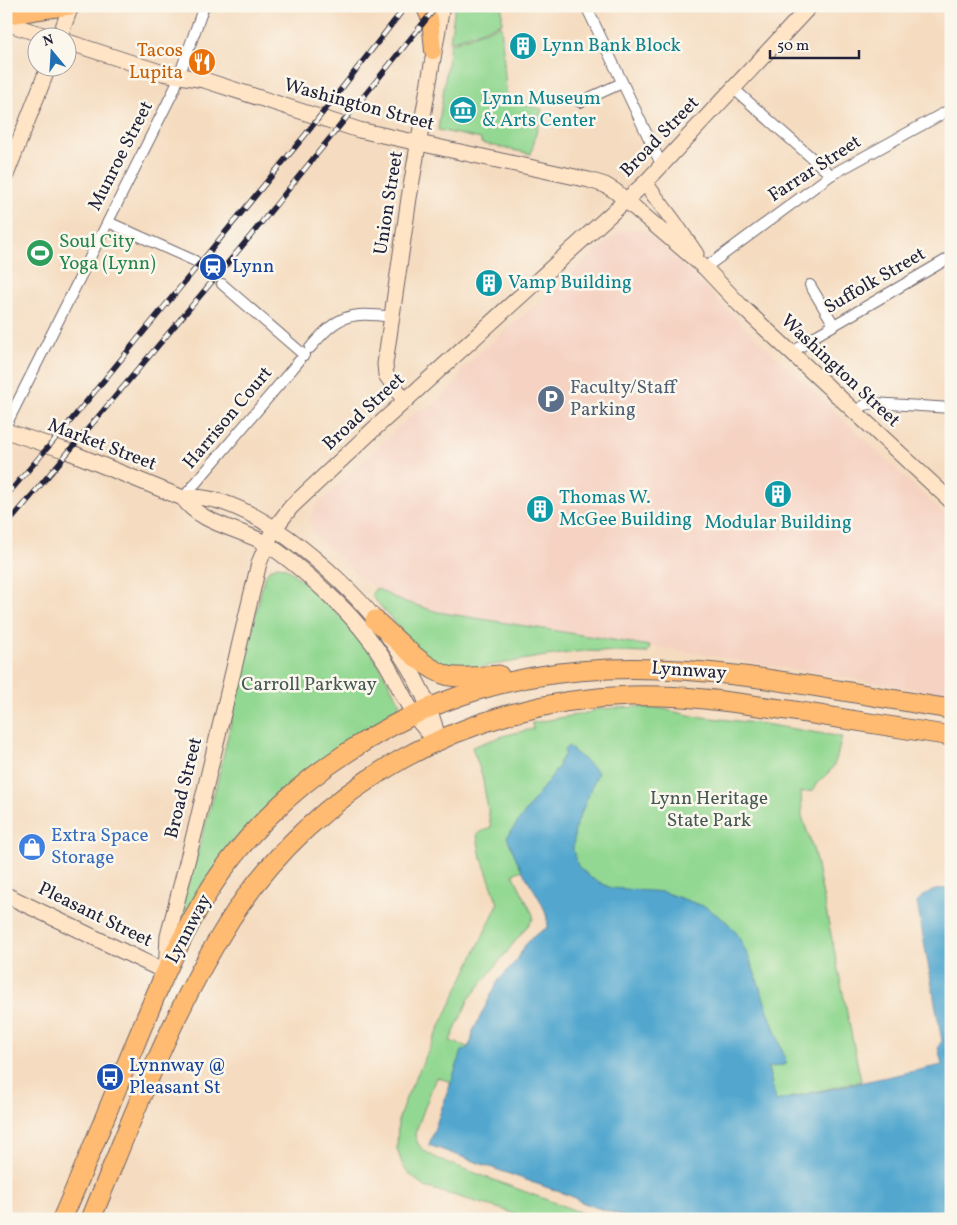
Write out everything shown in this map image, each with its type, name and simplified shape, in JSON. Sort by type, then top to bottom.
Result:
[{"type":"highway","points":[[375,620],[433,670],[448,675],[464,677],[570,671]]},
{"type":"highway","name":"Lynnway","points":[[62,1219],[166,972],[190,923],[213,885],[240,849],[268,818],[301,787],[336,760],[421,704],[524,678],[570,671],[639,668],[706,671],[951,709]]},
{"type":"highway","name":"Lynnway","points":[[91,1219],[176,1018],[230,919],[253,887],[295,839],[326,810],[374,776],[438,740],[476,725],[534,708],[586,699],[629,696],[676,697],[728,702],[951,736]]},
{"type":"main road","points":[[6,16],[72,6]]},
{"type":"main road","points":[[63,28],[72,6]]},
{"type":"main road","points":[[424,6],[430,18],[433,51]]},
{"type":"main road","name":"Union Street","points":[[405,401],[385,373],[385,364],[433,51],[442,6]]},
{"type":"main road","name":"Broad Street","points":[[166,972],[168,936],[259,563],[274,528],[291,507],[645,183],[810,6]]},
{"type":"main road","points":[[6,23],[28,30]]},
{"type":"main road","name":"Washington Street","points":[[78,45],[162,73],[204,80],[347,126],[596,181],[610,188],[705,268],[740,305],[951,501]]},
{"type":"main road","points":[[6,175],[44,78]]},
{"type":"main road","name":"Washington Street","points":[[645,183],[705,268]]},
{"type":"main road","name":"Market Street","points":[[6,431],[66,451],[183,498],[213,498],[248,513],[274,528],[301,549],[352,594],[375,620]]},
{"type":"main road","name":"Market Street","points":[[183,498],[188,505],[202,516],[266,544],[335,600],[376,648],[405,696],[421,704]]},
{"type":"main road","points":[[375,620],[396,648],[438,740]]},
{"type":"main road","name":"Pleasant Street","points":[[6,895],[166,972]]},
{"type":"street","name":"Munroe Street","points":[[6,425],[180,76],[204,6]]},
{"type":"street","points":[[586,6],[662,166]]},
{"type":"street","points":[[580,102],[622,83]]},
{"type":"street","points":[[734,89],[831,175]]},
{"type":"street","name":"Farrar Street","points":[[705,268],[831,175],[951,109]]},
{"type":"street","points":[[108,222],[195,261]]},
{"type":"street","name":"Suffolk Street","points":[[792,353],[834,325],[951,257]]},
{"type":"street","points":[[222,284],[304,355]]},
{"type":"street","points":[[810,285],[834,325]]},
{"type":"street","name":"Harrison Court","points":[[183,498],[332,324],[350,316],[371,314],[392,317]]},
{"type":"street","points":[[854,411],[874,403],[951,408]]},
{"type":"shaded area","points":[[632,229],[643,230],[654,237],[743,325],[951,521],[951,695],[425,609],[399,600],[361,578],[313,534],[310,519],[315,507],[418,409],[429,409],[457,382],[462,369],[615,235]]},
{"type":"green space","points":[[455,6],[502,6],[502,23],[450,42]]},
{"type":"green space","points":[[501,25],[507,101],[542,109],[531,154],[481,143],[481,139],[438,130],[450,44]]},
{"type":"green space","name":"Carroll Parkway","points":[[277,566],[284,567],[300,579],[331,607],[359,637],[388,681],[399,701],[399,707],[392,715],[350,739],[295,780],[174,935],[218,779],[264,578],[269,570]]},
{"type":"green space","name":"Carroll Parkway","points":[[376,588],[399,600],[438,612],[650,646],[648,653],[583,651],[465,670],[450,669],[423,656],[371,595]]},
{"type":"green space","name":"Lynn Heritage State Park","points":[[654,707],[693,716],[764,724],[842,737],[837,759],[832,769],[817,783],[813,791],[801,792],[802,816],[814,852],[861,1081],[776,1101],[768,1068],[786,1064],[750,960],[548,924],[542,903],[522,870],[513,874],[533,915],[533,919],[469,999],[450,1041],[468,1047],[472,1040],[473,1031],[629,1219],[429,1145],[451,1082],[436,1077],[415,1134],[418,1144],[424,1151],[443,1161],[598,1219],[526,1219],[504,1210],[425,1187],[408,1173],[403,1166],[397,1149],[398,1121],[406,1098],[498,904],[480,853],[477,834],[491,827],[482,775],[472,747],[506,735],[533,729],[532,723],[587,713],[598,709]]},
{"type":"water","points":[[568,746],[598,772],[575,828],[573,850],[578,866],[591,878],[611,888],[663,892],[706,907],[727,922],[738,935],[750,960],[787,1064],[768,1068],[776,1101],[942,1065],[938,1047],[942,1041],[917,903],[919,899],[931,891],[951,888],[951,1219],[629,1219],[429,1145],[462,1051],[469,1047],[473,1031],[498,981],[517,960],[525,945],[534,936],[548,927],[542,904],[520,866],[507,837],[559,766],[559,762],[565,754],[564,750]]},
{"type":"tunnel","points":[[195,261],[222,284]]},
{"type":"railway","points":[[6,496],[68,424],[306,134],[406,6]]},
{"type":"railway","points":[[6,526],[248,239],[437,6]]},
{"type":"place","name":"Lynn Bank Block","points":[[523,46]]},
{"type":"place","name":"Tacos Lupita","points":[[202,62]]},
{"type":"place","name":"Lynn Museum & Arts Center","points":[[463,110]]},
{"type":"place","name":"Soul City Yoga (Lynn)","points":[[40,253]]},
{"type":"place","name":"Lynn","points":[[213,267]]},
{"type":"place","name":"Vamp Building","points":[[489,283]]},
{"type":"place","name":"Faculty/Staff Parking","points":[[551,399]]},
{"type":"place","name":"Modular Building","points":[[778,494]]},
{"type":"place","name":"Thomas W. McGee Building","points":[[540,509]]},
{"type":"place","name":"Extra Space Storage","points":[[32,847]]},
{"type":"place","name":"Lynnway @ Pleasant St","points":[[110,1077]]}]
